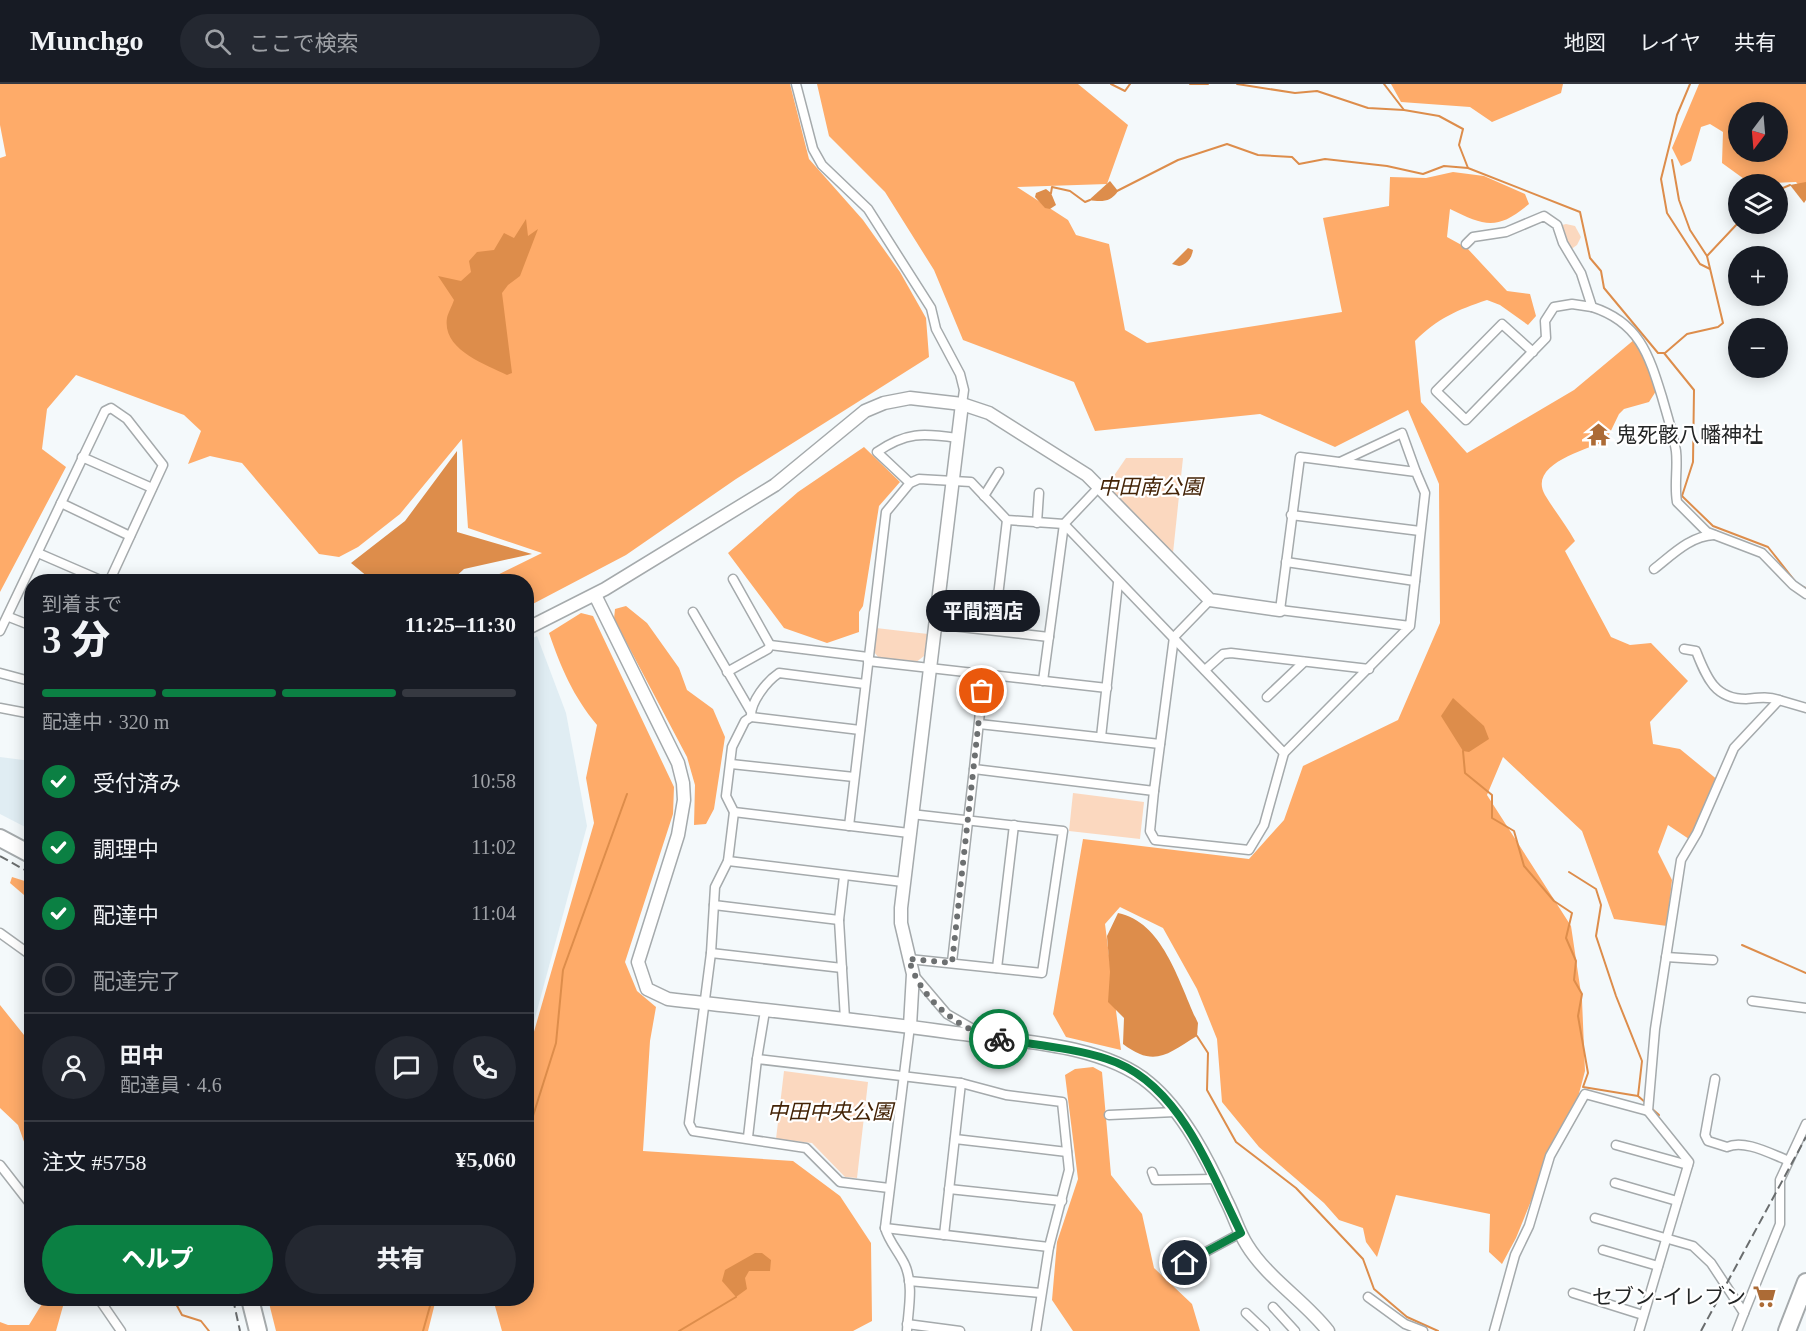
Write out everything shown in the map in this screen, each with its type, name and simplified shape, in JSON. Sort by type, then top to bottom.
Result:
[{"type":"highway","points":[[0,827],[24,839]]},
{"type":"highway","points":[[0,838],[24,851]]},
{"type":"highway","points":[[1787,1331],[1806,1282]]},
{"type":"highway","points":[[252,1306],[258,1331]]},
{"type":"highway","points":[[261,1306],[266,1331]]},
{"type":"street","points":[[796,84],[813,149],[822,165],[868,208],[931,308],[936,329],[960,374],[964,390],[903,882],[901,923],[913,974],[885,1228],[889,1240],[905,1265],[909,1281],[907,1327],[960,1331]]},
{"type":"street","points":[[1466,244],[1473,237],[1506,232],[1544,216],[1557,225],[1563,243],[1581,273],[1592,307]]},
{"type":"street","points":[[1533,352],[1502,324],[1436,391],[1466,420],[1533,352],[1546,338],[1545,321],[1554,307],[1572,304],[1607,312],[1632,332],[1647,351],[1675,448],[1677,502],[1714,535]]},
{"type":"street","points":[[534,625],[595,595],[775,484],[865,411],[884,403],[910,399],[962,404],[996,418],[1078,469],[1100,486],[1210,600],[1410,626]]},
{"type":"street","points":[[28,574],[82,457],[105,411],[111,408],[117,410],[163,465],[111,574]]},
{"type":"street","points":[[1210,600],[1174,637],[1150,831],[1155,840],[1249,850],[1264,825],[1284,753],[1410,626],[1425,493],[1402,433],[1340,462]]},
{"type":"street","points":[[910,483],[877,452],[893,441],[908,436],[928,434],[957,438]]},
{"type":"street","points":[[82,457],[152,488]]},
{"type":"street","points":[[1280,610],[1300,457],[1416,472]]},
{"type":"street","points":[[984,496],[999,472]]},
{"type":"street","points":[[849,826],[886,512],[910,483],[919,479],[971,482],[1007,520],[1064,524],[1118,583],[1174,637],[1284,753]]},
{"type":"street","points":[[1043,681],[1064,524],[1100,486]]},
{"type":"street","points":[[1037,523],[1039,493]]},
{"type":"street","points":[[61,502],[130,536]]},
{"type":"street","points":[[1291,515],[1420,531]]},
{"type":"street","points":[[994,630],[1007,520]]},
{"type":"street","points":[[1654,569],[1686,544],[1702,535],[1714,535],[1755,548],[1806,594]]},
{"type":"street","points":[[38,553],[88,574]]},
{"type":"street","points":[[1286,562],[1415,581]]},
{"type":"street","points":[[733,579],[770,645]]},
{"type":"street","points":[[1101,737],[1118,583]]},
{"type":"street","points":[[0,631],[24,584]]},
{"type":"street","points":[[595,595],[678,763],[684,783],[684,800],[678,835],[638,962],[647,989],[656,996],[704,1003],[909,1026],[991,1038],[1108,1060],[1124,1066],[1150,1084],[1175,1112],[1215,1179],[1241,1233],[1262,1264],[1305,1304],[1328,1331]]},
{"type":"street","points":[[693,612],[751,713]]},
{"type":"street","points":[[9,617],[24,623]]},
{"type":"street","points":[[934,624],[1049,637]]},
{"type":"street","points":[[770,645],[929,668],[1107,688]]},
{"type":"street","points":[[727,672],[768,649],[770,645]]},
{"type":"street","points":[[1684,649],[1696,651],[1710,684],[1718,692],[1745,699],[1756,697],[1779,700],[1806,708]]},
{"type":"street","points":[[1205,670],[1223,654],[1231,653],[1369,669]]},
{"type":"street","points":[[1267,697],[1304,662]]},
{"type":"street","points":[[866,684],[779,673],[770,679],[732,747],[726,796],[734,812],[728,861],[715,887],[711,953],[689,1123],[693,1131],[748,1137],[806,1148],[819,1158],[840,1182],[889,1188]]},
{"type":"street","points":[[0,674],[24,680]]},
{"type":"street","points":[[952,963],[984,674]]},
{"type":"street","points":[[1647,1111],[1655,1029],[1681,860],[1697,833],[1734,748],[1779,700]]},
{"type":"street","points":[[0,708],[24,712]]},
{"type":"street","points":[[751,713],[860,730]]},
{"type":"street","points":[[979,724],[1160,744]]},
{"type":"street","points":[[730,764],[854,777]]},
{"type":"street","points":[[974,769],[1154,790]]},
{"type":"street","points":[[734,812],[909,833]]},
{"type":"street","points":[[909,959],[1042,973],[1063,831],[911,814]]},
{"type":"street","points":[[997,968],[1014,825]]},
{"type":"street","points":[[728,861],[903,882]]},
{"type":"street","points":[[844,876],[838,920],[845,1019]]},
{"type":"street","points":[[714,905],[838,920]]},
{"type":"street","points":[[0,933],[24,950]]},
{"type":"street","points":[[711,953],[842,968]]},
{"type":"street","points":[[1666,957],[1713,960]]},
{"type":"street","points":[[913,974],[947,1014],[991,1038]]},
{"type":"street","points":[[1752,1001],[1806,1008]]},
{"type":"street","points":[[748,1137],[765,1011]]},
{"type":"street","points":[[757,1059],[961,1083],[1006,1095],[1062,1102],[1069,1170],[1049,1247],[1036,1331]]},
{"type":"street","points":[[1715,1078],[1705,1135],[1708,1141],[1727,1147],[1747,1146],[1787,1160]]},
{"type":"street","points":[[944,1235],[961,1083]]},
{"type":"street","points":[[1494,1331],[1515,1255],[1529,1226],[1550,1156],[1585,1094],[1647,1111],[1689,1162],[1639,1331]]},
{"type":"street","points":[[1109,1115],[1175,1112]]},
{"type":"street","points":[[1737,1331],[1780,1224],[1780,1180],[1787,1160],[1806,1124]]},
{"type":"street","points":[[956,1139],[1067,1152]]},
{"type":"street","points":[[1616,1145],[1688,1166]]},
{"type":"street","points":[[0,1165],[24,1196]]},
{"type":"street","points":[[1152,1172],[1155,1180],[1215,1179]]},
{"type":"street","points":[[1615,1183],[1677,1201]]},
{"type":"street","points":[[949,1189],[1062,1201]]},
{"type":"street","points":[[1595,1218],[1693,1246],[1704,1254],[1744,1313]]},
{"type":"street","points":[[885,1228],[1049,1247]]},
{"type":"street","points":[[1185,1263],[1241,1233]]},
{"type":"street","points":[[1603,1250],[1658,1266]]},
{"type":"street","points":[[909,1281],[1041,1293]]},
{"type":"street","points":[[1573,1293],[1643,1315]]},
{"type":"street","points":[[1368,1297],[1403,1328],[1424,1331]]},
{"type":"street","points":[[104,1306],[121,1331]]},
{"type":"street","points":[[1273,1307],[1295,1331]]},
{"type":"street","points":[[1246,1312],[1265,1331]]},
{"type":"shaded area","points":[[0,84],[790,84],[809,159],[863,220],[900,272],[926,318],[929,357],[736,479],[626,555],[534,603],[534,574],[499,574],[542,553],[468,528],[462,439],[400,514],[358,547],[339,557],[319,554],[242,463],[210,456],[188,464],[201,431],[184,415],[76,375],[47,409],[42,449],[66,467],[0,592],[0,158],[6,156],[0,125]]},
{"type":"shaded area","points":[[817,84],[1078,84],[1128,125],[1107,184],[1017,187],[1068,220],[1076,235],[1109,244],[1125,330],[1147,343],[1342,312],[1323,218],[1389,206],[1390,177],[1426,178],[1453,172],[1484,176],[1525,194],[1529,204],[1508,219],[1499,222],[1482,222],[1450,209],[1447,237],[1467,248],[1507,291],[1530,294],[1536,316],[1528,325],[1500,305],[1487,300],[1448,316],[1415,341],[1421,402],[1467,453],[1574,390],[1635,339],[1658,388],[1649,402],[1624,409],[1619,414],[1606,441],[1562,459],[1544,475],[1542,484],[1545,495],[1575,541],[1565,551],[1611,637],[1630,645],[1651,643],[1688,681],[1650,722],[1653,744],[1680,749],[1719,781],[1689,839],[1668,825],[1658,852],[1672,880],[1667,926],[1614,919],[1582,831],[1503,757],[1487,795],[1571,926],[1582,1000],[1585,1071],[1577,1101],[1553,1147],[1516,1238],[1502,1264],[1489,1252],[1490,1214],[1396,1195],[1377,1257],[1366,1242],[1363,1228],[1339,1220],[1324,1203],[1259,1147],[1222,1102],[1217,1039],[1197,989],[1163,928],[1120,907],[1105,924],[1121,1050],[1066,1037],[1053,1014],[1083,839],[1249,859],[1284,820],[1303,766],[1398,720],[1440,623],[1439,484],[1408,410],[1335,447],[1260,414],[1095,431],[1074,382],[963,340],[934,270],[885,192],[829,136]]},
{"type":"shaded area","points":[[1391,84],[1563,84],[1561,93],[1492,122],[1470,107],[1401,102]]},
{"type":"shaded area","points":[[1699,84],[1806,84],[1806,194],[1796,182],[1788,182],[1788,174],[1737,174],[1722,163],[1723,132],[1710,124],[1701,127],[1691,161],[1681,166],[1672,148]]},
{"type":"shaded area","points":[[1110,181],[1118,191],[1112,197],[1102,201],[1089,200]]},
{"type":"shaded area","points":[[1806,182],[1806,200],[1804,203],[1790,185]]},
{"type":"shaded area","points":[[1046,189],[1051,193],[1056,205],[1050,209],[1045,208],[1035,197],[1036,193]]},
{"type":"shaded area","points":[[526,219],[528,236],[538,229],[520,276],[502,293],[512,373],[507,375],[477,361],[451,339],[447,329],[447,318],[454,300],[438,276],[461,281],[471,272],[469,261],[477,252],[494,250],[504,233],[514,238]]},
{"type":"shaded area","points":[[1188,248],[1193,250],[1187,262],[1179,266],[1172,264]]},
{"type":"shaded area","points":[[864,447],[900,482],[879,506],[863,606],[859,612],[859,632],[827,643],[784,628],[728,553],[798,492]]},
{"type":"shaded area","points":[[457,451],[457,532],[532,554],[464,569],[459,574],[364,574],[351,563],[405,521]]},
{"type":"shaded area","points":[[626,606],[647,623],[679,668],[687,690],[713,709],[725,737],[714,809],[706,824],[694,825],[695,785],[687,757],[614,619],[615,609]]},
{"type":"shaded area","points":[[581,613],[593,616],[674,787],[673,814],[625,962],[637,991],[656,1007],[650,1041],[643,1151],[793,1161],[840,1196],[871,1243],[872,1321],[853,1331],[502,1331],[495,1306],[534,1306],[534,1032],[594,823],[586,778],[597,725],[568,681],[549,633]]},
{"type":"shaded area","points":[[537,636],[566,713],[587,826],[534,1022],[534,637]]},
{"type":"shaded area","points":[[1453,698],[1484,726],[1489,739],[1469,752],[1463,751],[1441,716]]},
{"type":"shaded area","points":[[0,757],[24,760],[24,826],[0,814]]},
{"type":"shaded area","points":[[12,877],[24,881],[24,895],[10,883]]},
{"type":"shaded area","points":[[1118,913],[1134,919],[1159,942],[1169,957],[1198,1023],[1197,1036],[1161,1056],[1144,1055],[1123,1044],[1124,1018],[1108,1002],[1110,972],[1107,936]]},
{"type":"shaded area","points":[[0,1005],[24,1035],[24,1142],[18,1125],[0,1108]]},
{"type":"shaded area","points":[[1093,1067],[1102,1072],[1111,1175],[1142,1214],[1154,1268],[1192,1304],[1200,1331],[1073,1331],[1052,1300],[1057,1242],[1078,1179],[1065,1075],[1075,1069]]},
{"type":"shaded area","points":[[755,1253],[762,1253],[771,1260],[770,1271],[749,1271],[745,1278],[747,1289],[736,1297],[722,1281],[725,1270]]},
{"type":"shaded area","points":[[41,1306],[63,1306],[56,1331],[0,1331],[0,1322],[8,1325],[29,1325]]},
{"type":"shaded area","points":[[270,1306],[434,1306],[428,1331],[276,1331]]},
{"type":"green space","points":[[1566,224],[1575,226],[1581,237],[1577,245],[1570,250],[1558,226]]},
{"type":"green space","name":"中田南公園","points":[[1126,458],[1183,458],[1173,553],[1107,486]]},
{"type":"green space","points":[[876,628],[928,634],[924,656],[915,663],[879,658],[874,652]]},
{"type":"green space","points":[[1073,793],[1144,802],[1140,839],[1069,831]]},
{"type":"green space","name":"中田中央公園","points":[[784,1071],[868,1082],[857,1178],[845,1177],[812,1143],[776,1139]]},
{"type":"waterway","points":[[1111,84],[1125,91],[1130,84]]},
{"type":"waterway","points":[[1190,84],[1208,84]]},
{"type":"waterway","points":[[1237,84],[1295,93],[1317,91],[1368,108],[1404,110]]},
{"type":"waterway","points":[[1384,84],[1404,110],[1439,116],[1463,129],[1459,145],[1468,168]]},
{"type":"waterway","points":[[1690,84],[1677,115],[1661,179],[1667,213],[1700,264],[1710,269]]},
{"type":"waterway","points":[[1115,192],[1178,160],[1227,144],[1258,155],[1292,157],[1299,164],[1325,159],[1387,166],[1423,174],[1444,166],[1468,168],[1580,212],[1590,258],[1601,271],[1604,288],[1658,353],[1664,353],[1694,390],[1693,462],[1682,496],[1713,526],[1768,547],[1798,585],[1806,588]]},
{"type":"waterway","points":[[1665,353],[1687,334],[1718,327],[1723,323],[1707,256],[1690,230],[1679,200],[1672,160]]},
{"type":"waterway","points":[[1051,193],[1052,187],[1070,191],[1085,202],[1090,200]]},
{"type":"waterway","points":[[1707,256],[1728,234]]},
{"type":"waterway","points":[[1463,751],[1465,773],[1492,795],[1492,818],[1514,831],[1524,866],[1554,901],[1572,913],[1566,938],[1576,961],[1574,980],[1582,994],[1578,1016],[1588,1073],[1583,1087],[1638,1096]]},
{"type":"waterway","points":[[534,1113],[556,1043],[563,970],[627,794]]},
{"type":"waterway","points":[[1569,872],[1596,889],[1601,905],[1596,936],[1616,996],[1642,1061],[1638,1096],[1646,1103]]},
{"type":"waterway","points":[[1742,945],[1806,973]]},
{"type":"waterway","points":[[1197,1036],[1208,1053],[1207,1090],[1236,1142],[1296,1188],[1363,1259],[1374,1289],[1407,1317],[1438,1331]]},
{"type":"waterway","points":[[1650,1107],[1659,1115]]},
{"type":"waterway","points":[[679,1331],[736,1297]]},
{"type":"waterway","points":[[177,1306],[182,1315],[201,1321],[209,1331]]},
{"type":"waterway","points":[[423,1331],[430,1306]]},
{"type":"railway","points":[[0,856],[24,870]]},
{"type":"railway","points":[[1701,1331],[1806,1137]]},
{"type":"railway","points":[[235,1306],[240,1331]]},
{"type":"way so far","points":[[982,691],[952,963],[909,959],[913,974],[921,986],[947,1014],[975,1031],[999,1039]]},
{"type":"place","name":"鬼死骸八幡神社","points":[[1598,435]]},
{"type":"place","name":"平間酒店","points":[[982,691]]},
{"type":"place","name":"セブン-イレブン","points":[[1764,1297]]},
{"type":"route","points":[[999,1039],[1077,1052],[1108,1060],[1124,1066],[1139,1076],[1168,1102],[1194,1141],[1227,1200],[1241,1233],[1185,1263]]}]
